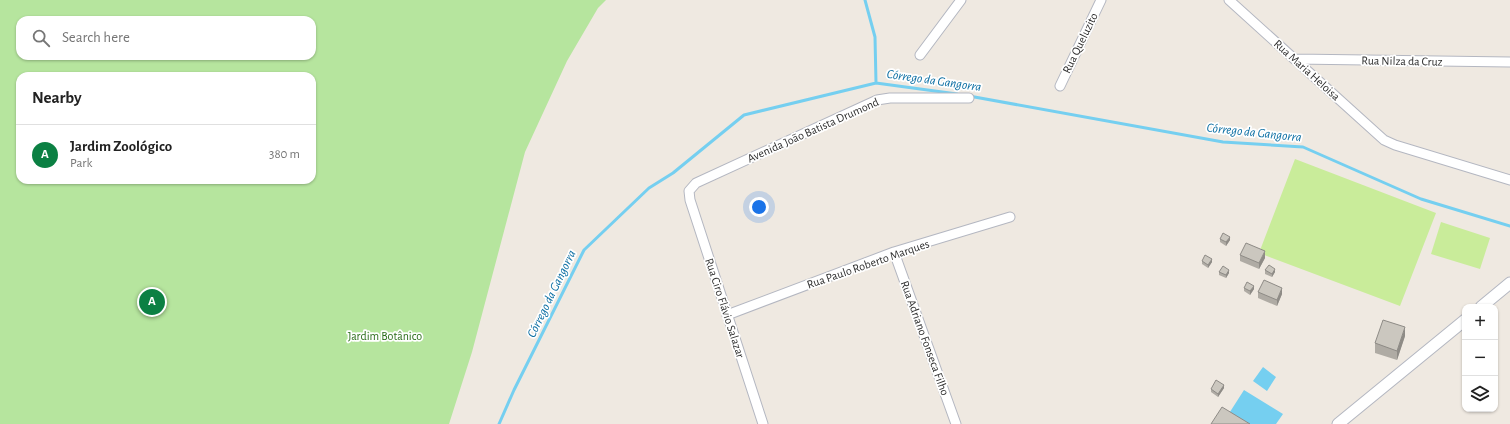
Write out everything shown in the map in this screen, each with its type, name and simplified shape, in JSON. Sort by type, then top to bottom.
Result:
[{"type":"street","points":[[920,55],[961,0]]},
{"type":"street","name":"Rua Queluzito","points":[[1060,86],[1101,0]]},
{"type":"street","name":"Rua Maria Heloisa","points":[[1229,0],[1384,140],[1395,145],[1510,180]]},
{"type":"street","name":"Rua Nilza da Cruz","points":[[1295,59],[1510,62]]},
{"type":"street","name":"Avenida João Batista Drumond","points":[[689,191],[696,183],[877,100],[890,98],[969,98]]},
{"type":"street","name":"Rua Ciro Flávio Salazar","points":[[689,191],[690,200],[763,424]]},
{"type":"street","name":"Rua Paulo Roberto Marques","points":[[727,315],[894,252],[1010,218]]},
{"type":"street","name":"Rua Adriano Fonseca Filho","points":[[894,252],[956,424]]},
{"type":"street","points":[[1485,304],[1510,283]]},
{"type":"street","points":[[1338,424],[1462,322]]},
{"type":"green space","name":"Jardim Botânico","points":[[0,0],[606,0],[598,8],[567,61],[525,152],[472,352],[449,424],[0,424]]},
{"type":"green space","points":[[1295,159],[1436,213],[1400,306],[1259,253]]},
{"type":"green space","points":[[1441,222],[1490,238],[1480,269],[1431,254]]},
{"type":"water","points":[[1263,367],[1276,377],[1267,391],[1253,381]]},
{"type":"water","points":[[1244,390],[1283,414],[1276,424],[1243,424],[1228,415]]},
{"type":"building","points":[[1223,233],[1230,237],[1226,242],[1220,239]]},
{"type":"building","points":[[1246,243],[1265,251],[1259,263],[1240,255]]},
{"type":"building","points":[[1205,255],[1212,259],[1208,265],[1202,261]]},
{"type":"building","points":[[1269,265],[1275,269],[1272,274],[1265,270]]},
{"type":"building","points":[[1223,266],[1229,270],[1226,275],[1219,272]]},
{"type":"building","points":[[1264,280],[1282,288],[1277,300],[1258,292]]},
{"type":"building","points":[[1247,282],[1254,286],[1250,291],[1244,288]]},
{"type":"building","points":[[1383,320],[1405,327],[1397,351],[1375,343]]},
{"type":"building","points":[[1216,380],[1224,385],[1218,394],[1211,389]]},
{"type":"building","points":[[1222,407],[1250,424],[1211,424]]},
{"type":"waterway","points":[[865,0],[875,37],[876,83]]},
{"type":"waterway","name":"Córrego da Gangorra","points":[[499,424],[514,390],[584,250],[649,188],[673,173],[744,115],[876,83],[957,94]]},
{"type":"waterway","name":"Córrego da Gangorra","points":[[969,96],[1223,142],[1303,147],[1421,199],[1510,226]]},
{"type":"place","name":"Jardim Zoológico","points":[[152,302]]}]
